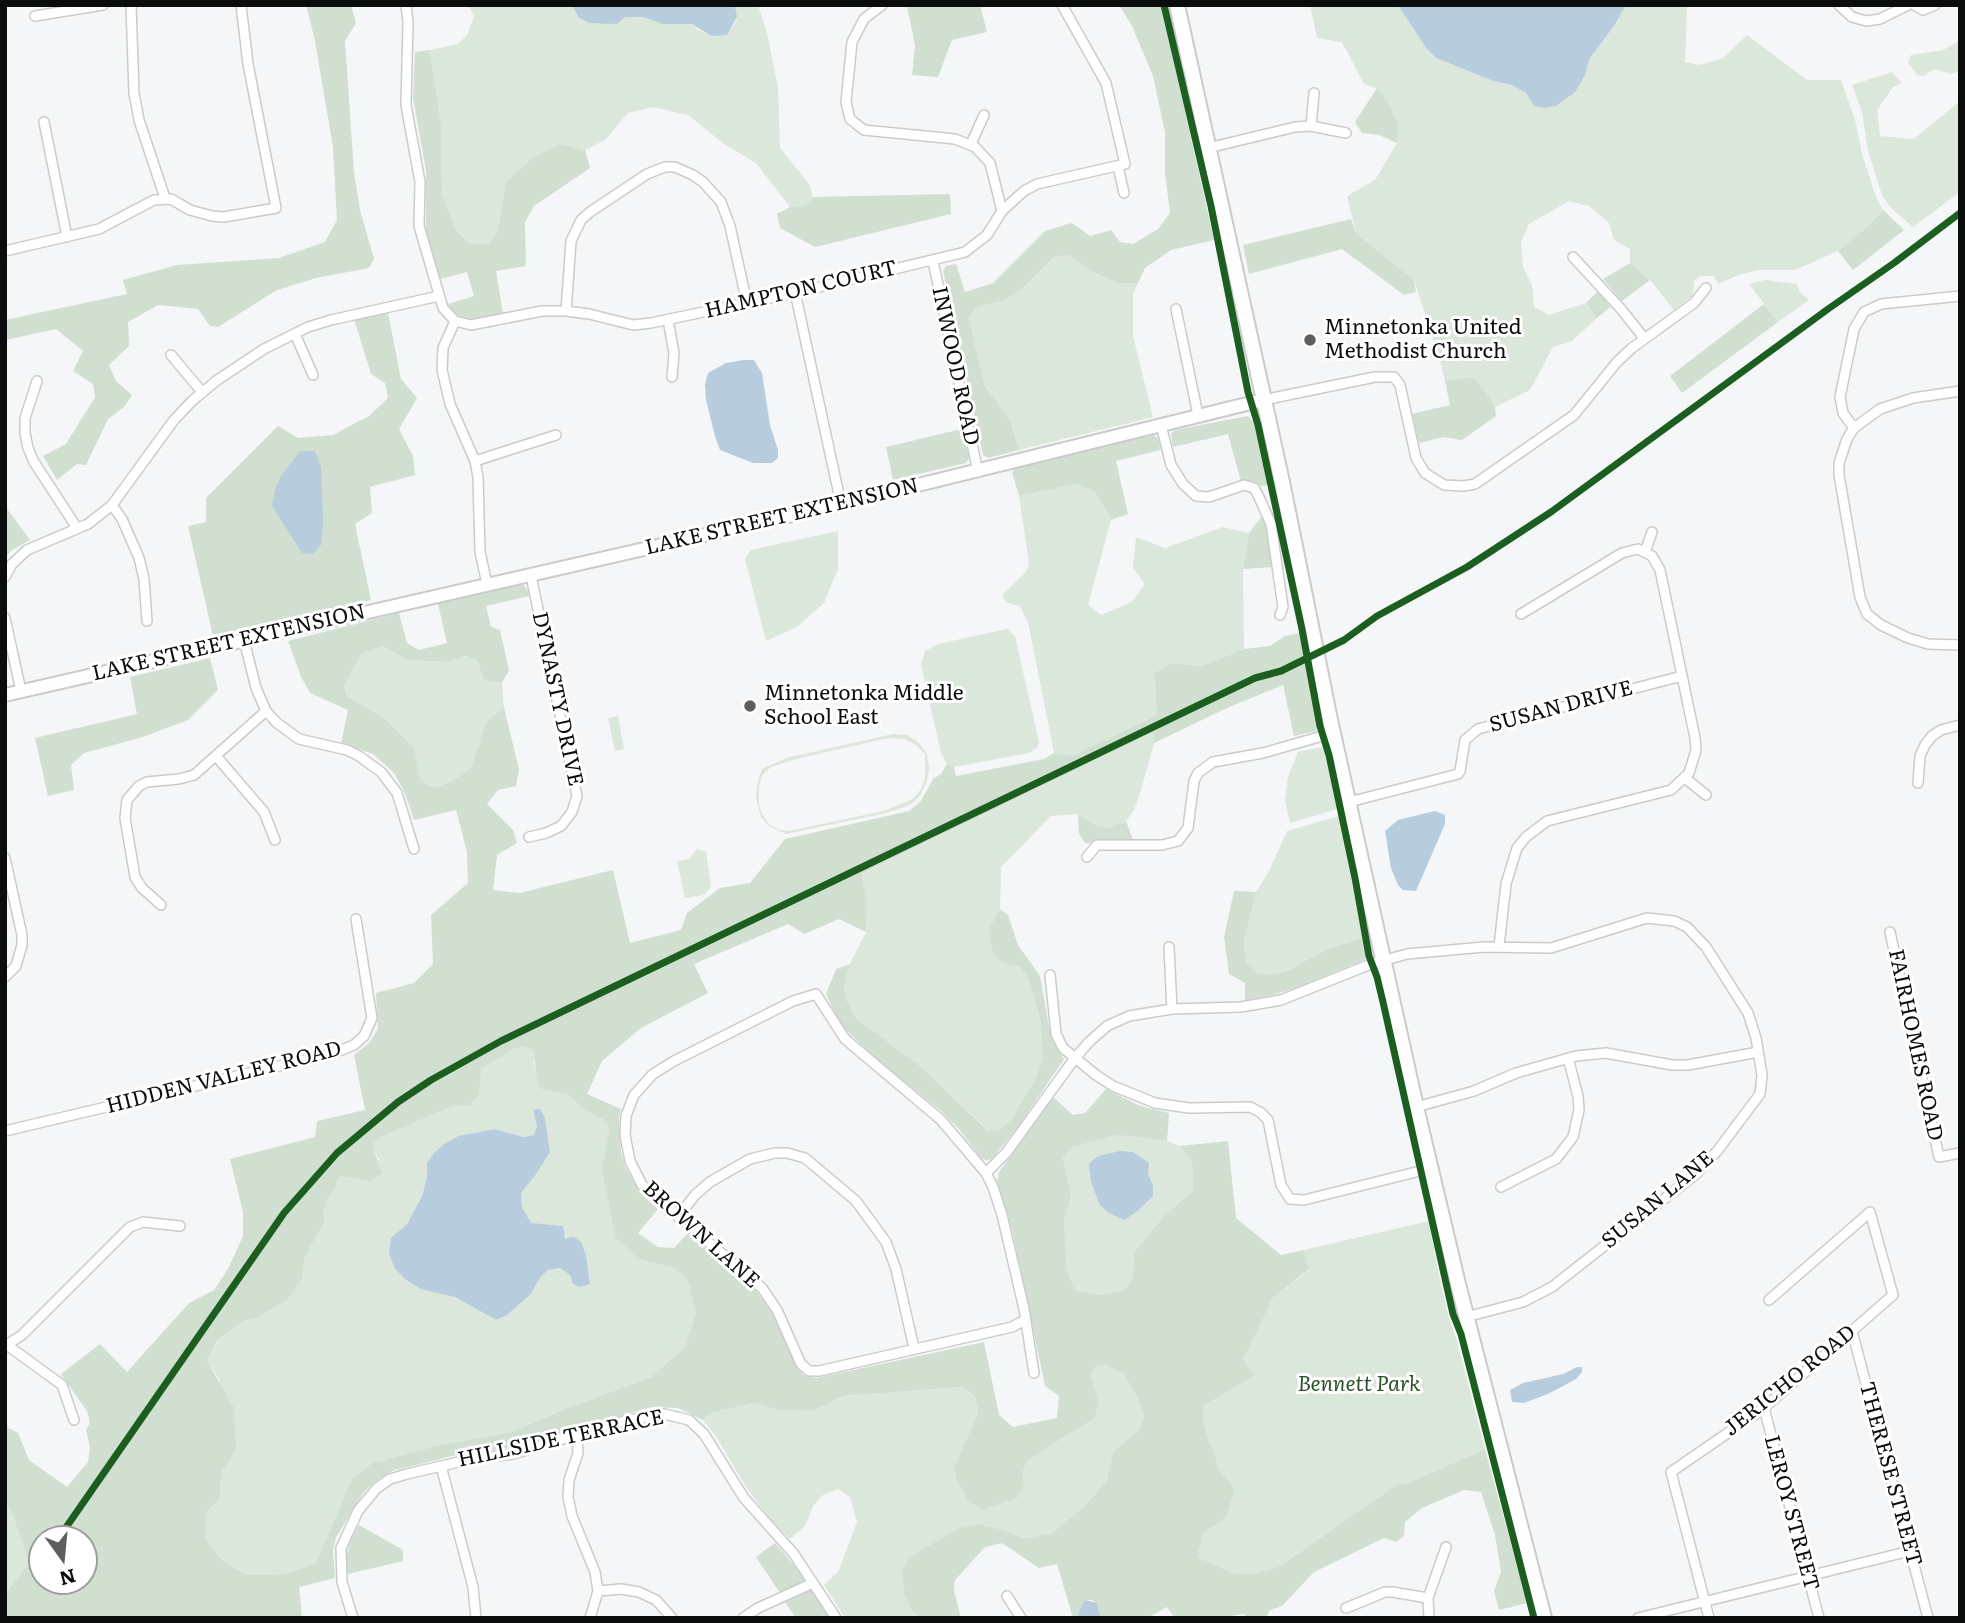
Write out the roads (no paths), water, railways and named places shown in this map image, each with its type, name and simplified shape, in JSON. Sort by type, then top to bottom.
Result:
[{"type":"main road","points":[[1177,5],[1416,1107],[1466,1317],[1544,1618]]},
{"type":"street","points":[[35,16],[103,5]]},
{"type":"street","points":[[131,5],[137,107],[164,198]]},
{"type":"street","points":[[5,251],[99,229],[146,203],[164,198],[172,199],[190,210],[223,217],[276,208],[248,64],[241,5]]},
{"type":"street","points":[[406,5],[406,104],[420,182],[419,226],[443,308],[455,321],[443,348],[442,370],[450,404],[475,461],[479,485],[480,552],[487,584]]},
{"type":"street","points":[[882,5],[864,19],[857,30],[850,55],[846,102],[850,119],[856,125],[872,132],[954,139],[971,145],[983,154],[989,163],[1002,211]]},
{"type":"street","points":[[1839,5],[1852,17],[1866,21],[1880,19],[1908,5]]},
{"type":"street","points":[[1914,5],[1923,10],[1935,5]]},
{"type":"street","points":[[1063,6],[1106,83],[1125,164],[1118,166],[1124,192]]},
{"type":"street","points":[[1311,126],[1314,93]]},
{"type":"street","points":[[971,145],[984,115]]},
{"type":"street","points":[[44,122],[66,237]]},
{"type":"street","points":[[1208,148],[1278,130],[1311,126],[1346,133]]},
{"type":"street","name":"HAMPTON COURT","points":[[455,321],[471,325],[542,312],[566,311],[633,325],[668,320],[933,261],[965,252],[977,244],[988,235],[1002,211],[1018,195],[1037,184],[1118,166]]},
{"type":"street","points":[[566,311],[571,241],[581,220],[647,174],[665,167],[675,167],[693,175],[721,202],[730,226],[747,303]]},
{"type":"street","points":[[1573,257],[1644,338],[1694,303],[1706,288]]},
{"type":"street","name":"INWOOD ROAD","points":[[933,261],[978,472]]},
{"type":"street","points":[[795,292],[841,504]]},
{"type":"street","points":[[5,578],[19,555],[88,524],[112,505],[174,420],[202,392],[264,349],[331,320],[439,296]]},
{"type":"street","points":[[1854,428],[1843,413],[1840,397],[1854,329],[1864,312],[1881,304],[1960,296]]},
{"type":"street","points":[[1176,309],[1198,415]]},
{"type":"street","points":[[668,320],[675,363],[673,377]]},
{"type":"street","points":[[296,334],[313,375]]},
{"type":"street","name":"LAKE STREET EXTENSION","points":[[5,695],[531,576],[978,472],[1198,415],[1375,377],[1394,377],[1400,385],[1416,458],[1425,473],[1433,480],[1454,486],[1475,484],[1574,415],[1617,362],[1644,338]]},
{"type":"street","points":[[171,355],[202,392]]},
{"type":"street","points":[[37,381],[25,418],[26,441],[34,462],[77,528]]},
{"type":"street","points":[[1960,391],[1896,402],[1880,409],[1854,428],[1842,450],[1839,475],[1862,606],[1873,620],[1908,638],[1928,644],[1960,645]]},
{"type":"street","points":[[1161,425],[1171,465],[1183,484],[1196,496],[1203,498],[1236,486],[1254,488],[1264,504],[1271,524],[1283,607],[1280,615]]},
{"type":"street","points":[[475,461],[556,435]]},
{"type":"street","points":[[112,505],[122,519],[139,558],[144,579],[147,621]]},
{"type":"street","points":[[1645,552],[1652,532]]},
{"type":"street","points":[[1499,946],[1502,908],[1512,860],[1517,848],[1536,828],[1561,817],[1671,790],[1685,778],[1694,762],[1696,750],[1660,570],[1652,556],[1645,552],[1629,550],[1622,553],[1521,614]]},
{"type":"street","name":"DYNASTY DRIVE","points":[[529,837],[561,826],[572,812],[577,796],[531,576]]},
{"type":"street","points":[[5,618],[21,691]]},
{"type":"street","points":[[244,640],[256,688],[266,711],[299,739],[347,750],[381,772],[397,793],[407,818],[414,849]]},
{"type":"street","name":"SUSAN DRIVE","points":[[1349,802],[1458,774],[1465,740],[1478,729],[1682,676]]},
{"type":"street","points":[[161,905],[142,888],[135,877],[125,818],[127,800],[139,786],[147,782],[194,775],[266,711]]},
{"type":"street","points":[[1917,783],[1920,756],[1931,736],[1960,725]]},
{"type":"street","points":[[1087,857],[1097,845],[1162,845],[1178,841],[1188,828],[1194,781],[1198,774],[1213,762],[1263,753],[1333,733]]},
{"type":"street","points":[[216,756],[264,812],[275,840]]},
{"type":"street","points":[[1685,778],[1706,795]]},
{"type":"street","points":[[5,858],[22,945],[16,966],[5,977]]},
{"type":"street","name":"SUSAN LANE","points":[[986,1173],[1006,1153],[1074,1058],[1099,1032],[1118,1019],[1172,1009],[1226,1009],[1281,1000],[1407,954],[1499,946],[1551,948],[1647,918],[1674,921],[1687,927],[1697,936],[1742,1001],[1752,1025],[1758,1052],[1763,1084],[1760,1094],[1718,1150],[1696,1174],[1552,1287],[1523,1302],[1466,1317]]},
{"type":"street","name":"HIDDEN VALLEY ROAD","points":[[5,1131],[334,1054],[354,1045],[364,1035],[372,1017],[356,919]]},
{"type":"street","name":"FAIRHOMES ROAD","points":[[1891,932],[1940,1157],[1960,1153]]},
{"type":"street","points":[[1169,947],[1172,1009]]},
{"type":"street","points":[[1050,975],[1056,1034],[1063,1048],[1113,1086],[1155,1103],[1189,1108],[1250,1107],[1260,1112],[1270,1126],[1281,1185],[1286,1195],[1294,1201],[1432,1168]]},
{"type":"street","name":"BROWN LANE","points":[[914,1348],[819,1371],[805,1368],[777,1310],[762,1288],[642,1185],[630,1161],[625,1126],[629,1104],[653,1074],[674,1061],[793,1001],[816,994],[845,1039],[941,1120],[986,1173]]},
{"type":"street","points":[[1416,1107],[1474,1091],[1516,1073],[1568,1058],[1606,1053],[1672,1065],[1688,1065],[1758,1052]]},
{"type":"street","points":[[1501,1187],[1556,1159],[1573,1137],[1579,1110],[1568,1058]]},
{"type":"street","points":[[678,1217],[695,1195],[710,1182],[750,1159],[775,1153],[804,1158],[856,1201],[881,1233],[896,1269],[914,1348],[1012,1327],[1025,1320]]},
{"type":"street","points":[[986,1173],[1002,1215],[1024,1309],[1034,1373]]},
{"type":"street","name":"JERICHO ROAD","points":[[1705,1602],[1671,1472],[1764,1408],[1893,1296],[1870,1212],[1769,1300]]},
{"type":"street","points":[[74,1420],[62,1385],[6,1345],[22,1335],[130,1227],[143,1222],[180,1226]]},
{"type":"street","name":"THERESE STREET","points":[[1852,1331],[1928,1618]]},
{"type":"street","name":"LEROY STREET","points":[[1764,1408],[1819,1618]]},
{"type":"street","name":"HILLSIDE TERRACE","points":[[353,1618],[342,1582],[340,1559],[344,1539],[358,1511],[377,1488],[390,1479],[480,1458],[513,1454],[624,1421],[664,1414],[681,1416],[705,1434],[744,1498],[794,1554],[813,1583]]},
{"type":"street","points":[[577,1435],[578,1453],[569,1480],[568,1505],[592,1563],[598,1591],[590,1618]]},
{"type":"street","points":[[441,1466],[471,1577],[476,1618]]},
{"type":"street","points":[[1429,1618],[1429,1598],[1446,1546]]},
{"type":"street","points":[[1638,1618],[1910,1551]]},
{"type":"street","points":[[743,1618],[758,1608],[813,1583],[836,1618]]},
{"type":"street","points":[[598,1591],[621,1589],[639,1592],[656,1600],[672,1618]]},
{"type":"street","points":[[1346,1608],[1392,1591],[1429,1598]]},
{"type":"street","points":[[1006,1596],[1021,1618]]},
{"type":"street","points":[[1705,1602],[1709,1618]]},
{"type":"water","points":[[572,5],[735,5],[737,17],[727,35],[711,36],[692,24],[663,24],[643,17],[625,17],[617,24],[589,23],[578,17]]},
{"type":"water","points":[[1398,5],[1626,5],[1590,58],[1585,75],[1575,92],[1556,106],[1544,108],[1534,106],[1526,93],[1512,85],[1493,81],[1436,58],[1426,48]]},
{"type":"water","points":[[754,360],[762,373],[770,425],[778,450],[778,458],[772,463],[753,463],[720,450],[715,436],[706,400],[705,384],[708,373],[726,363]]},
{"type":"water","points":[[300,451],[315,451],[321,467],[321,545],[313,554],[302,553],[272,506],[281,476]]},
{"type":"water","points":[[1435,811],[1445,815],[1445,824],[1416,891],[1403,890],[1391,868],[1385,831],[1398,820]]},
{"type":"water","points":[[540,1109],[545,1118],[550,1152],[521,1193],[522,1207],[531,1223],[563,1226],[565,1238],[574,1237],[581,1242],[586,1255],[590,1284],[580,1287],[573,1284],[570,1275],[560,1268],[548,1270],[531,1294],[506,1316],[496,1320],[455,1297],[421,1289],[405,1279],[395,1269],[389,1254],[391,1238],[407,1224],[422,1196],[427,1163],[434,1153],[458,1136],[495,1129],[524,1137],[534,1135],[537,1126],[533,1110]]},
{"type":"water","points":[[1120,1151],[1133,1152],[1149,1163],[1148,1174],[1153,1185],[1153,1196],[1124,1220],[1100,1205],[1091,1182],[1089,1164],[1098,1156]]},
{"type":"water","points":[[1582,1367],[1582,1372],[1576,1379],[1524,1403],[1512,1402],[1510,1390],[1523,1383],[1563,1374]]},
{"type":"water","points":[[1085,1600],[1097,1603],[1101,1618],[1079,1618],[1078,1613]]},
{"type":"place","name":"Minnetonka United Methodist Church","points":[[1310,340]]},
{"type":"place","name":"Minnetonka Middle School East","points":[[750,706]]},
{"type":"park label","name":"Bennett Park","points":[[1359,1385]]}]
